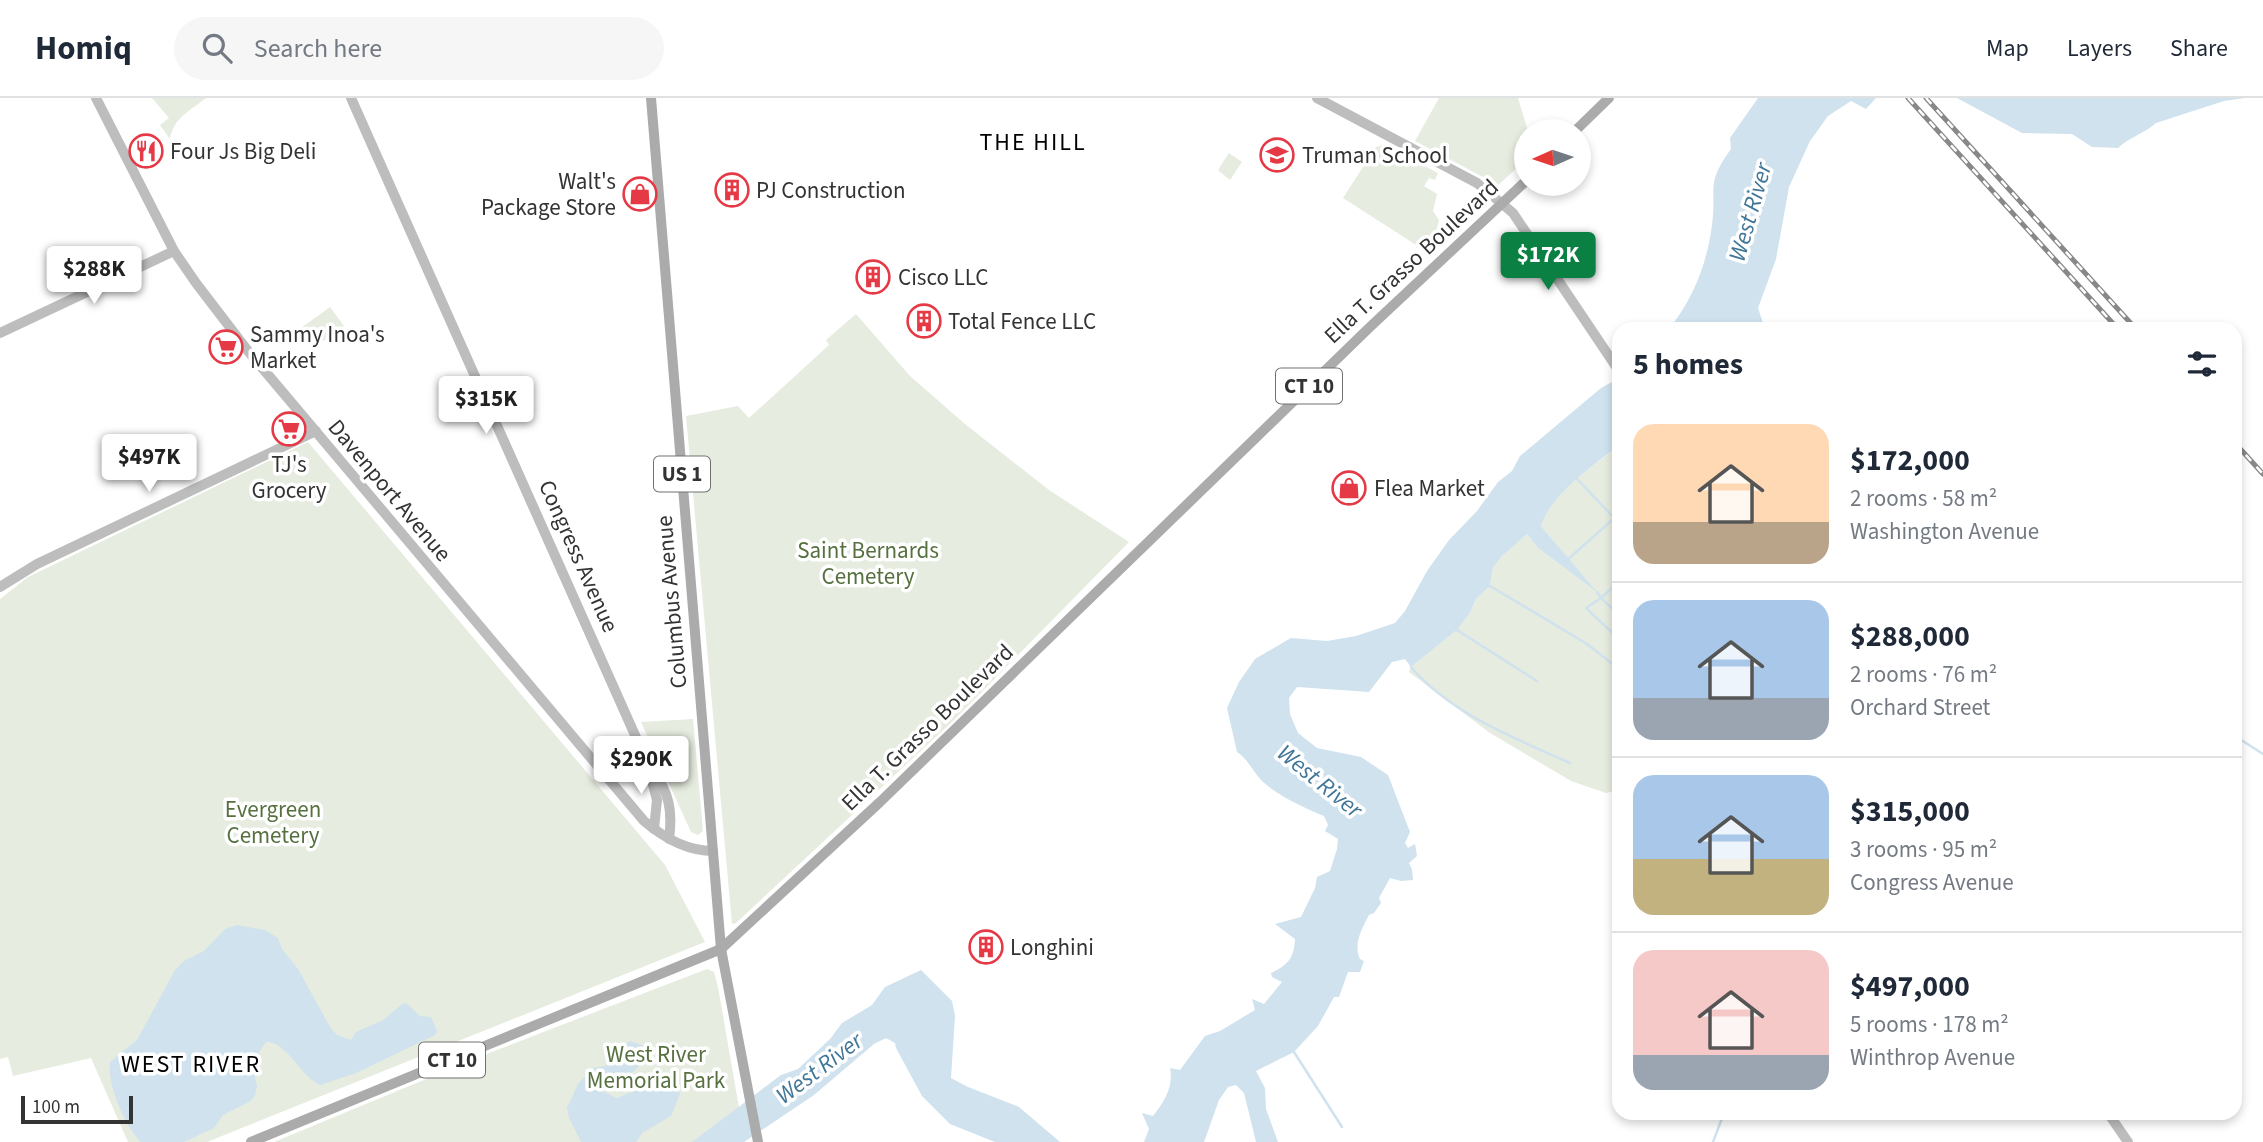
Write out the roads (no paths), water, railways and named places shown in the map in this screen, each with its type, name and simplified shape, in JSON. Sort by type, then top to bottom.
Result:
[{"type":"main road","name":"Davenport Avenue","points":[[96,98],[174,251],[195,283],[248,351],[631,806],[654,830],[669,839],[690,848],[713,850]]},
{"type":"main road","name":"Congress Avenue","points":[[351,98],[647,762],[657,800],[654,830]]},
{"type":"main road","name":"Columbus Avenue","points":[[651,98],[713,850]]},
{"type":"main road","points":[[1317,98],[1477,183],[1503,204],[1513,213],[1537,247],[1612,361]]},
{"type":"main road","points":[[1587,119],[1609,98]]},
{"type":"main road","name":"Ella T. Grasso Boulevard","points":[[251,1142],[721,950],[880,802],[1371,326],[1514,193]]},
{"type":"main road","points":[[0,333],[174,251]]},
{"type":"main road","points":[[0,587],[37,564],[316,431]]},
{"type":"main road","name":"Congress Avenue","points":[[647,762],[660,780],[668,800],[672,817],[669,839]]},
{"type":"main road","name":"US 1","points":[[713,850],[721,950],[757,1141]]},
{"type":"main road","points":[[2113,1120],[2128,1142]]},
{"type":"water","name":"West River","points":[[1758,98],[1876,98],[1866,109],[1851,101],[1828,116],[1810,141],[1789,187],[1776,259],[1758,308],[1763,322],[1674,322],[1692,293],[1703,267],[1712,225],[1715,179],[1731,149],[1730,138]]},
{"type":"water","points":[[1957,98],[2245,98],[2224,101],[2156,123],[2118,148],[2092,147],[2072,134],[2022,133]]},
{"type":"water","name":"West River","points":[[1612,382],[1612,451],[1563,492],[1546,514],[1541,526],[1597,592],[1538,548],[1527,534],[1501,557],[1493,568],[1490,586],[1476,599],[1470,613],[1457,630],[1411,667],[1405,659],[1392,662],[1369,692],[1297,687],[1289,698],[1290,714],[1298,733],[1317,748],[1361,757],[1388,775],[1410,832],[1405,843],[1408,848],[1415,844],[1417,856],[1409,863],[1413,880],[1390,878],[1379,898],[1381,903],[1374,913],[1369,915],[1364,925],[1357,948],[1360,959],[1364,961],[1360,972],[1348,972],[1339,997],[1334,997],[1318,1026],[1294,1052],[1256,1071],[1265,1088],[1266,1109],[1278,1142],[1256,1142],[1244,1093],[1236,1085],[1228,1087],[1219,1100],[1204,1142],[1144,1142],[1149,1129],[1142,1113],[1153,1116],[1161,1105],[1169,1087],[1170,1068],[1180,1070],[1205,1036],[1220,1031],[1255,1010],[1252,999],[1264,1004],[1282,982],[1272,977],[1271,973],[1289,960],[1295,939],[1275,924],[1301,917],[1315,888],[1317,877],[1330,871],[1337,849],[1338,839],[1325,831],[1328,825],[1324,816],[1276,792],[1237,752],[1227,708],[1239,682],[1255,659],[1291,638],[1327,641],[1356,636],[1395,623],[1449,540],[1477,511],[1498,482],[1512,471],[1520,456],[1601,388]]},
{"type":"water","points":[[237,925],[265,930],[278,938],[282,949],[298,969],[337,1035],[351,1040],[356,1032],[383,1020],[406,1003],[420,1016],[431,1017],[437,1031],[435,1035],[356,1073],[320,1085],[306,1074],[287,1052],[273,1043],[266,1042],[259,1052],[254,1073],[257,1086],[255,1096],[249,1102],[223,1115],[214,1128],[184,1142],[141,1142],[118,1105],[111,1082],[110,1062],[137,1040],[175,970],[184,961],[204,951],[225,929]]},
{"type":"water","name":"West River","points":[[921,970],[952,1001],[955,1016],[951,1078],[1019,1107],[1060,1142],[995,1142],[950,1124],[922,1096],[895,1043],[886,1038],[874,1044],[814,1095],[744,1142],[692,1142],[781,1075],[798,1069],[830,1039],[842,1023],[872,1005],[885,987]]},
{"type":"water","points":[[630,1041],[642,1045],[645,1060],[622,1083],[602,1083],[604,1092],[617,1098],[637,1090],[655,1069],[669,1077],[680,1094],[671,1116],[642,1133],[636,1142],[581,1142],[567,1108],[578,1084],[593,1068],[616,1064],[622,1046]]},
{"type":"waterway","points":[[1577,479],[1612,516]]},
{"type":"waterway","points":[[1566,561],[1612,520]]},
{"type":"waterway","points":[[1490,586],[1587,644],[1612,664]]},
{"type":"waterway","points":[[1612,588],[1601,598],[1612,608]]},
{"type":"waterway","points":[[1597,592],[1601,598],[1586,608],[1612,632]]},
{"type":"waterway","points":[[1457,630],[1537,681]]},
{"type":"waterway","points":[[1411,667],[1427,684],[1464,711],[1506,734],[1570,763]]},
{"type":"waterway","points":[[2242,740],[2263,754]]},
{"type":"waterway","points":[[1294,1052],[1342,1127]]},
{"type":"waterway","points":[[1713,1142],[1721,1120]]},
{"type":"railway","points":[[1908,98],[2112,322]]},
{"type":"railway","points":[[1926,98],[2130,322]]},
{"type":"railway","points":[[2242,451],[2263,474]]},
{"type":"place","name":"Four Js Big Deli","points":[[146,151]]},
{"type":"place","name":"Truman School","points":[[1277,155]]},
{"type":"place","name":"PJ Construction","points":[[732,190]]},
{"type":"place","name":"Walt's Package Store","points":[[640,194]]},
{"type":"place","name":"Cisco LLC","points":[[873,277]]},
{"type":"place","name":"Total Fence LLC","points":[[924,321]]},
{"type":"place","name":"Sammy Inoa's Market","points":[[226,347]]},
{"type":"place","name":"TJ's Grocery","points":[[289,429]]},
{"type":"place","name":"Flea Market","points":[[1349,488]]},
{"type":"place","name":"Longhini","points":[[986,947]]},
{"type":"district","name":"THE HILL","points":[[1033,142]]},
{"type":"district","name":"WEST RIVER","points":[[191,1064]]},
{"type":"park label","name":"Saint Bernards Cemetery","points":[[868,563]]},
{"type":"park label","name":"Evergreen Cemetery","points":[[273,822]]},
{"type":"park label","name":"West River Memorial Park","points":[[656,1067]]}]
